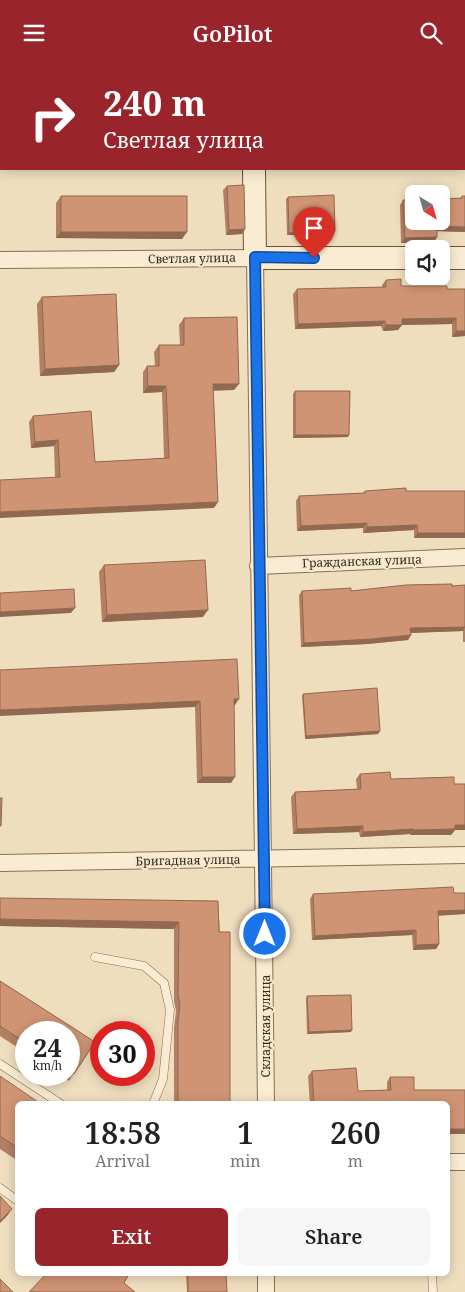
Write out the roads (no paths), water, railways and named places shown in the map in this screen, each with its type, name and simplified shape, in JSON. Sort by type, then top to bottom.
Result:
[{"type":"street","name":"Складская улица","points":[[254,170],[258,566],[265,859],[266,1101]]},
{"type":"street","name":"Светлая улица","points":[[0,260],[255,257],[405,258]]},
{"type":"street","points":[[450,258],[465,258]]},
{"type":"street","name":"Гражданская улица","points":[[258,566],[465,557]]},
{"type":"street","name":"Бригадная улица","points":[[0,863],[465,855]]},
{"type":"street","points":[[450,1162],[465,1162]]},
{"type":"street","points":[[266,1276],[266,1292]]},
{"type":"lane","points":[[95,957],[144,965],[164,983],[170,1010],[163,1079],[154,1101]]},
{"type":"lane","points":[[0,1064],[56,1101]]},
{"type":"lane","points":[[0,1188],[15,1199]]},
{"type":"lane","points":[[432,1276],[433,1292]]}]
